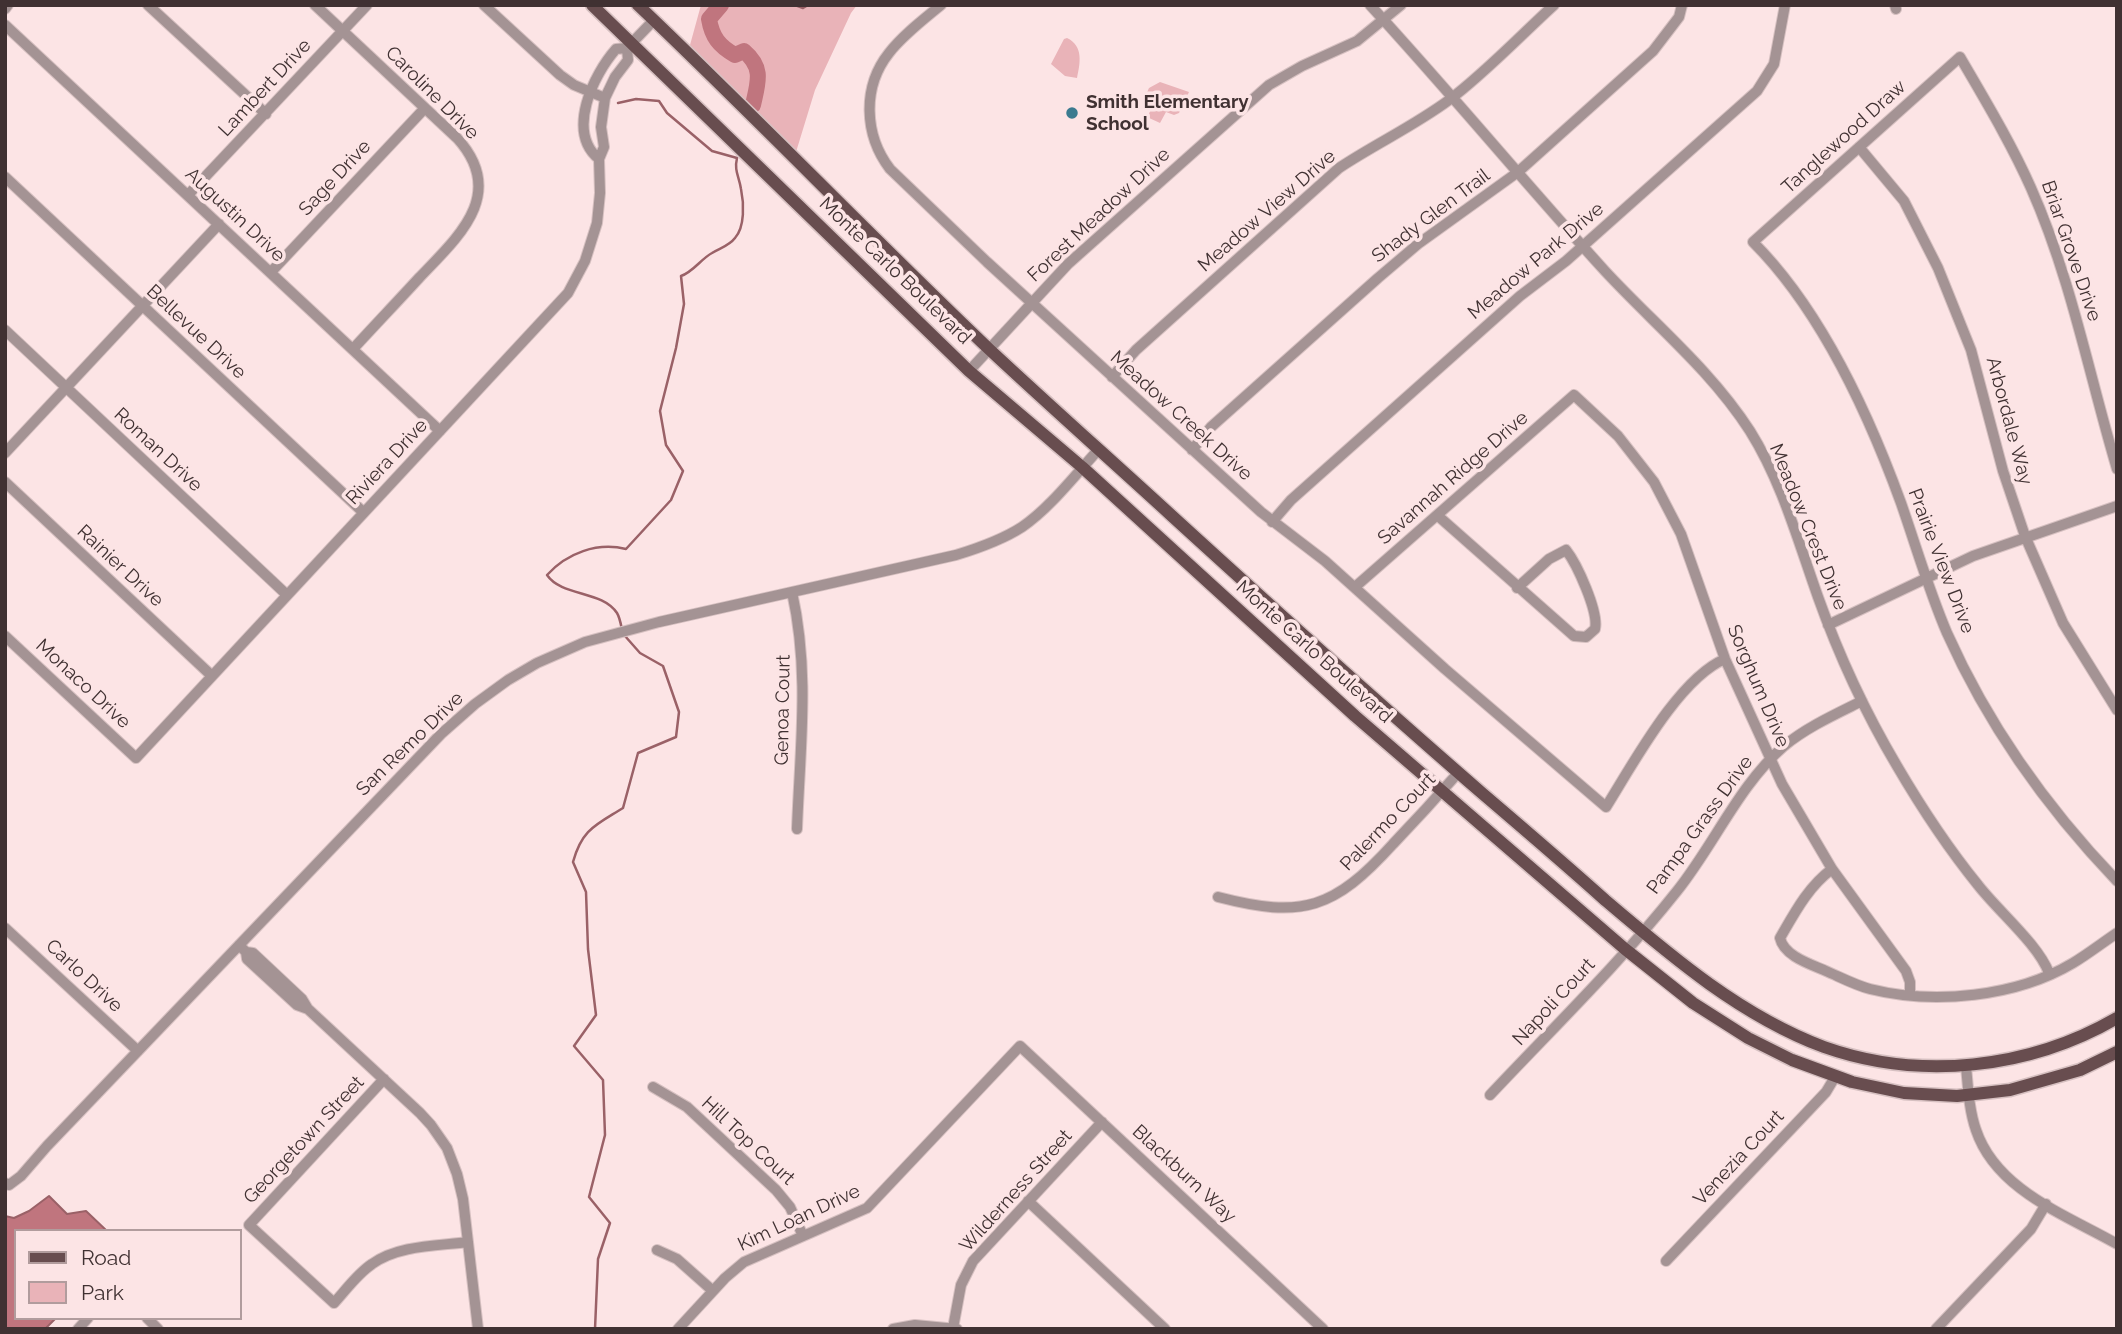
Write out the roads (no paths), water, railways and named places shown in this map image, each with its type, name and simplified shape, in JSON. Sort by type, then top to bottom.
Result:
[{"type":"main road","name":"Monte Carlo Boulevard","points":[[593,5],[630,46],[969,371],[1082,467],[1354,716],[1625,950],[1693,1003],[1748,1038],[1792,1060],[1835,1077],[1904,1093],[1969,1095],[2001,1092],[2080,1070],[2117,1052]]},
{"type":"main road","name":"Monte Carlo Boulevard","points":[[638,5],[989,349],[1317,648],[1642,931],[1728,997],[1765,1020],[1809,1041],[1843,1053],[1891,1063],[1931,1066],[1966,1066],[2041,1051],[2077,1038],[2117,1018]]},
{"type":"street","points":[[148,5],[266,114]]},
{"type":"street","name":"Caroline Drive","points":[[315,5],[457,138],[471,158],[477,181],[475,206],[461,233],[353,349]]},
{"type":"street","name":"Lambert Drive","points":[[188,195],[367,5]]},
{"type":"street","points":[[484,5],[560,75],[605,98]]},
{"type":"street","name":"Meadow Creek Drive","points":[[941,5],[896,45],[873,82],[869,102],[873,136],[879,154],[896,177],[1272,522],[1325,561],[1445,669],[1606,807],[1663,718],[1705,671],[1726,659]]},
{"type":"street","name":"Meadow Crest Drive","points":[[1370,5],[1645,314],[1703,369],[1751,432],[1782,496],[1828,625],[1862,701],[1898,768],[1952,852],[1993,904],[2042,958],[2049,973]]},
{"type":"street","name":"Forest Meadow Drive","points":[[969,371],[1077,255],[1269,85],[1302,66],[1349,46],[1401,5]]},
{"type":"street","name":"Meadow View Drive","points":[[1112,377],[1136,350],[1339,168],[1411,126],[1452,98],[1553,5]]},
{"type":"street","name":"Shady Glen Trail","points":[[1192,450],[1211,427],[1378,278],[1418,244],[1518,172],[1653,51],[1679,17],[1682,5]]},
{"type":"street","name":"Meadow Park Drive","points":[[1272,522],[1291,500],[1499,315],[1583,246],[1757,91],[1774,64],[1785,5]]},
{"type":"street","name":"Riviera Drive","points":[[599,159],[589,150],[585,133],[590,92],[607,60],[617,49],[630,46],[654,20]]},
{"type":"street","name":"Augustin Drive","points":[[5,25],[440,431]]},
{"type":"street","name":"Riviera Drive","points":[[136,758],[552,312],[574,283],[590,250],[597,223],[599,159],[604,147],[601,127],[605,98],[615,77],[628,60],[630,46]]},
{"type":"street","name":"Tanglewood Draw","points":[[1752,242],[1960,57]]},
{"type":"street","name":"Briar Grove Drive","points":[[1960,57],[2031,188],[2050,237],[2080,330],[2117,469]]},
{"type":"street","name":"Sage Drive","points":[[271,272],[425,108]]},
{"type":"street","name":"Arbordale Way","points":[[1858,147],[1903,201],[1944,280],[1971,350],[2003,471],[2025,536],[2063,623],[2117,710]]},
{"type":"street","name":"Bellevue Drive","points":[[5,177],[363,512]]},
{"type":"street","points":[[5,453],[219,224]]},
{"type":"street","name":"Prairie View Drive","points":[[1752,242],[1783,275],[1809,314],[1857,398],[1879,445],[1948,634],[1978,694],[2013,752],[2085,848],[2117,881]]},
{"type":"street","name":"Roman Drive","points":[[5,330],[287,595]]},
{"type":"street","name":"Savannah Ridge Drive","points":[[1355,587],[1574,395]]},
{"type":"street","name":"Sorghum Drive","points":[[1574,395],[1618,436],[1644,466],[1659,490],[1687,551],[1726,659],[1770,760],[1832,869],[1906,971],[1910,994]]},
{"type":"street","name":"San Remo Drive","points":[[7,1184],[21,1176],[138,1051],[242,949],[440,734],[496,688],[537,663],[611,634],[956,555],[990,543],[1025,524],[1099,449]]},
{"type":"street","name":"Rainier Drive","points":[[5,482],[212,676]]},
{"type":"street","points":[[1828,625],[1926,577],[2025,536],[2117,506]]},
{"type":"street","points":[[1437,515],[1517,588],[1574,636],[1586,637],[1595,629],[1596,616],[1576,566],[1566,550],[1549,559],[1517,588]]},
{"type":"street","name":"Genoa Court","points":[[792,592],[804,671],[797,829]]},
{"type":"street","name":"Monaco Drive","points":[[5,636],[136,758]]},
{"type":"street","name":"Pampa Grass Drive","points":[[1642,931],[1677,891],[1748,787],[1770,760],[1814,726],[1862,701]]},
{"type":"street","name":"Palermo Court","points":[[1218,897],[1252,905],[1287,907],[1307,905],[1335,896],[1373,867],[1458,773]]},
{"type":"street","points":[[1832,869],[1820,878],[1799,905],[1780,938],[1782,945],[1811,965],[1870,989],[1955,998],[2019,986],[2071,964],[2117,933]]},
{"type":"street","name":"Carlo Drive","points":[[5,928],[138,1051]]},
{"type":"street","name":"Napoli Court","points":[[1490,1095],[1642,931]]},
{"type":"street","points":[[242,949],[253,953],[303,999],[308,1009],[431,1125],[447,1149],[460,1187],[478,1329]]},
{"type":"street","name":"Blackburn Way","points":[[1020,1046],[1323,1329]]},
{"type":"street","name":"Kim Loan Drive","points":[[678,1329],[744,1262],[867,1208],[1020,1046]]},
{"type":"street","points":[[1966,1066],[1969,1095],[1979,1139],[1995,1166],[2016,1186],[2117,1244]]},
{"type":"street","name":"Venezia Court","points":[[1665,1261],[1826,1092],[1835,1077]]},
{"type":"street","name":"Georgetown Street","points":[[384,1079],[249,1225],[334,1303],[370,1265],[386,1256],[406,1250],[468,1242]]},
{"type":"street","name":"Hill Top Court","points":[[653,1087],[687,1107],[776,1190],[790,1207],[803,1236]]},
{"type":"street","name":"Wilderness Street","points":[[955,1328],[958,1297],[966,1273],[982,1250],[1102,1122]]},
{"type":"street","points":[[1028,1201],[1164,1329]]},
{"type":"street","points":[[1936,1329],[2031,1229],[2046,1204]]},
{"type":"street","points":[[657,1250],[684,1264],[713,1291]]},
{"type":"street","points":[[893,1329],[915,1325],[955,1328]]},
{"type":"waterway","points":[[721,5],[709,19],[712,31],[725,48],[735,55],[744,51],[755,63],[758,76],[753,105]]},
{"type":"waterway","points":[[795,5],[803,8],[808,5]]},
{"type":"waterway","points":[[618,103],[636,99],[659,101],[667,113],[712,151],[737,158],[736,170],[743,208],[741,228],[733,241],[681,276],[684,304],[660,411],[666,445],[683,471],[671,500],[626,549],[604,547],[583,551],[573,555],[547,575],[562,587],[602,600],[618,615],[622,630]]},
{"type":"waterway","points":[[595,1329],[598,1259],[610,1223],[589,1197],[605,1135],[603,1080],[574,1046],[596,1015],[588,949],[586,892],[573,862],[581,842],[591,829],[623,808],[638,753],[676,737],[679,712],[663,666],[640,653],[625,636]]},
{"type":"place","name":"Smith Elementary School","points":[[1072,113]]}]
